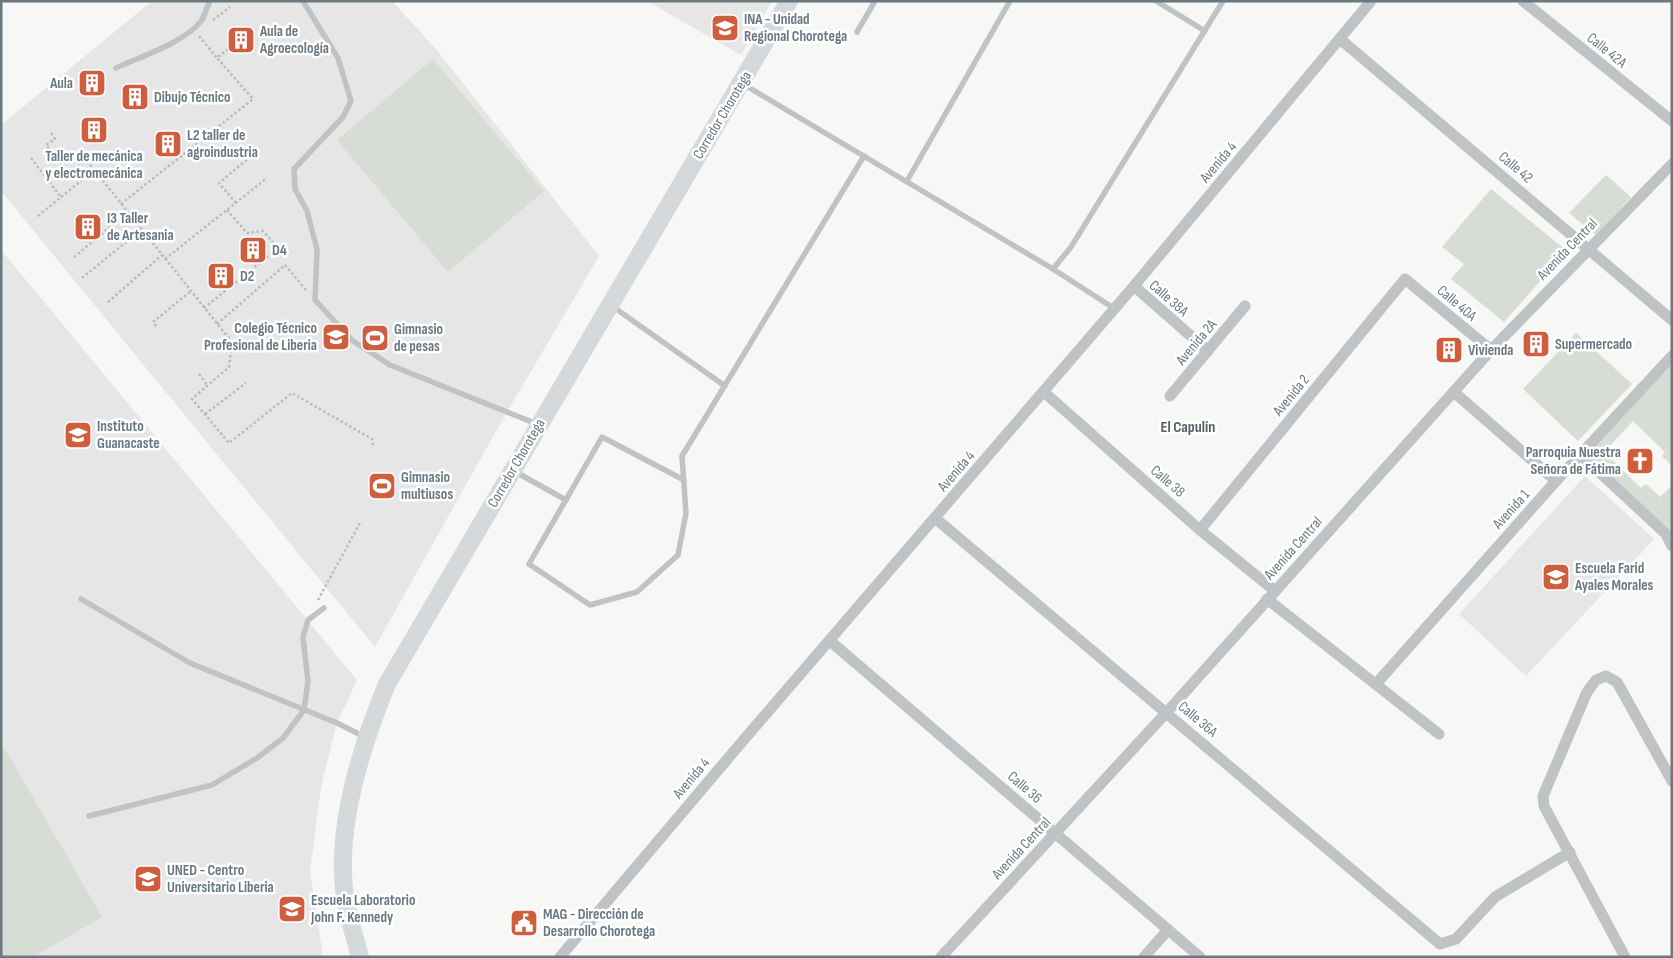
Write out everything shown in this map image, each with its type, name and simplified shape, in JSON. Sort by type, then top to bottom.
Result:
[{"type":"main road","name":"Corredor Chorotega","points":[[360,957],[345,896],[344,830],[365,737],[387,684],[789,1]]},
{"type":"street","name":"Avenida 4","points":[[566,955],[740,743],[1044,392],[1371,1]]},
{"type":"street","name":"Calle 42A","points":[[1523,1],[1672,122]]},
{"type":"street","name":"Calle 42","points":[[1340,39],[1672,320]]},
{"type":"street","name":"Avenida Central","points":[[941,957],[1167,712],[1455,393],[1491,350],[1672,164]]},
{"type":"street","name":"Calle 40A","points":[[1405,279],[1491,350]]},
{"type":"street","name":"Avenida 2","points":[[1200,530],[1405,279]]},
{"type":"street","name":"Calle 38A","points":[[1134,286],[1208,351]]},
{"type":"street","name":"Avenida 2A","points":[[1170,396],[1245,306]]},
{"type":"street","name":"Avenida 1","points":[[1376,684],[1556,481],[1672,356]]},
{"type":"street","name":"Calle 38","points":[[1044,392],[1271,595],[1376,684],[1439,734]]},
{"type":"street","points":[[1455,393],[1556,481]]},
{"type":"street","points":[[1581,455],[1666,534],[1672,546]]},
{"type":"street","name":"Calle 36A","points":[[935,518],[1440,944],[1456,939],[1494,897],[1570,852]]},
{"type":"street","name":"Calle 36","points":[[830,641],[1200,957]]},
{"type":"street","points":[[1625,957],[1544,806],[1543,796],[1587,692],[1596,680],[1606,676],[1616,682],[1672,781]]},
{"type":"street","points":[[1144,957],[1168,930]]},
{"type":"lane","points":[[116,68],[175,41],[202,20],[210,1]]},
{"type":"lane","points":[[303,1],[338,58],[351,101],[343,117],[294,169],[295,189],[307,211],[317,249],[315,300],[353,341],[390,365],[539,425]]},
{"type":"lane","points":[[856,32],[875,1]]},
{"type":"lane","points":[[907,182],[1010,1]]},
{"type":"lane","points":[[1156,1],[1205,31]]},
{"type":"lane","points":[[1053,268],[1071,247],[1223,1]]},
{"type":"lane","points":[[741,82],[1053,268],[1114,309]]},
{"type":"lane","points":[[684,480],[602,438],[528,564],[590,605],[637,592],[678,555],[686,513],[684,480],[682,456],[864,156]]},
{"type":"lane","points":[[610,305],[725,386]]},
{"type":"lane","points":[[512,470],[566,500]]},
{"type":"lane","points":[[81,599],[190,663],[365,737]]},
{"type":"lane","points":[[89,816],[212,785],[257,758],[283,738],[304,710],[308,681],[303,637],[308,620],[324,608]]},
{"type":"path","points":[[210,22],[230,7]]},
{"type":"path","points":[[121,204],[253,99],[196,33]]},
{"type":"path","points":[[217,58],[232,46]]},
{"type":"path","points":[[51,133],[55,139],[46,145],[69,173],[85,158],[232,342],[229,368],[192,399],[229,443],[292,393],[372,439],[373,445]]},
{"type":"path","points":[[236,203],[219,183],[250,157]]},
{"type":"path","points":[[31,158],[62,197]]},
{"type":"path","points":[[38,216],[94,170]]},
{"type":"path","points":[[165,259],[267,178]]},
{"type":"path","points":[[204,308],[279,247],[263,231],[247,233],[227,210]]},
{"type":"path","points":[[74,257],[128,212]]},
{"type":"path","points":[[82,278],[142,229]]},
{"type":"path","points":[[108,302],[162,255]]},
{"type":"path","points":[[217,324],[285,265],[315,300]]},
{"type":"path","points":[[156,326],[153,322],[191,291]]},
{"type":"path","points":[[198,374],[208,386]]},
{"type":"path","points":[[205,414],[246,383]]},
{"type":"path","points":[[318,600],[361,521]]},
{"type":"shaded area","name":"Colegio Técnico Profesional de Liberia","points":[[152,1],[392,1],[435,48],[599,256],[504,417],[375,647],[1,191],[1,125]]},
{"type":"shaded area","name":"INA - Unidad Regional Chorotega","points":[[647,1],[772,1],[741,55]]},
{"type":"shaded area","points":[[433,59],[544,191],[448,272],[337,140]]},
{"type":"shaded area","points":[[1606,175],[1631,197],[1596,235],[1569,213]]},
{"type":"shaded area","points":[[1491,189],[1567,251],[1504,322],[1451,279],[1464,264],[1442,247]]},
{"type":"shaded area","name":"Instituto Guanacaste","points":[[1,250],[357,680],[337,723],[321,787],[310,871],[323,957],[1,957]]},
{"type":"shaded area","points":[[1576,333],[1632,384],[1578,441],[1523,389]]},
{"type":"shaded area","points":[[1672,363],[1672,466],[1662,456],[1665,452],[1633,421],[1604,452],[1641,488],[1646,484],[1660,497],[1672,485],[1672,535],[1587,455]]},
{"type":"shaded area","name":"Escuela Farid Ayales Morales","points":[[1585,476],[1654,539],[1526,676],[1459,614]]},
{"type":"shaded area","points":[[5,749],[102,917],[33,957],[1,957],[1,751]]},
{"type":"place","name":"INA - Unidad Regional Chorotega","points":[[725,28]]},
{"type":"place","name":"Aula de Agroecología","points":[[241,40]]},
{"type":"place","name":"Aula","points":[[92,83]]},
{"type":"place","name":"Dibujo Técnico","points":[[135,97]]},
{"type":"place","name":"Taller de mecánica y electromecánica","points":[[94,130]]},
{"type":"place","name":"L2 taller de agroindustria","points":[[168,144]]},
{"type":"place","name":"I3 Taller de Artesania","points":[[88,227]]},
{"type":"place","name":"D4","points":[[253,250]]},
{"type":"place","name":"D2","points":[[221,276]]},
{"type":"place","name":"Colegio Técnico Profesional de Liberia","points":[[336,337]]},
{"type":"place","name":"Gimnasio de pesas","points":[[375,338]]},
{"type":"place","name":"Supermercado","points":[[1536,344]]},
{"type":"place","name":"Vivienda","points":[[1449,350]]},
{"type":"place","name":"Instituto Guanacaste","points":[[78,435]]},
{"type":"place","name":"Parroquia Nuestra Señora de Fátima","points":[[1640,461]]},
{"type":"place","name":"Gimnasio multiusos","points":[[382,486]]},
{"type":"place","name":"Escuela Farid Ayales Morales","points":[[1556,577]]},
{"type":"place","name":"UNED - Centro Universitario Liberia","points":[[148,879]]},
{"type":"place","name":"Escuela Laboratorio John F. Kennedy","points":[[292,909]]},
{"type":"place","name":"MAG - Dirección de Desarrollo Chorotega","points":[[524,923]]},
{"type":"district","name":"El Capulín","points":[[1188,426]]}]
